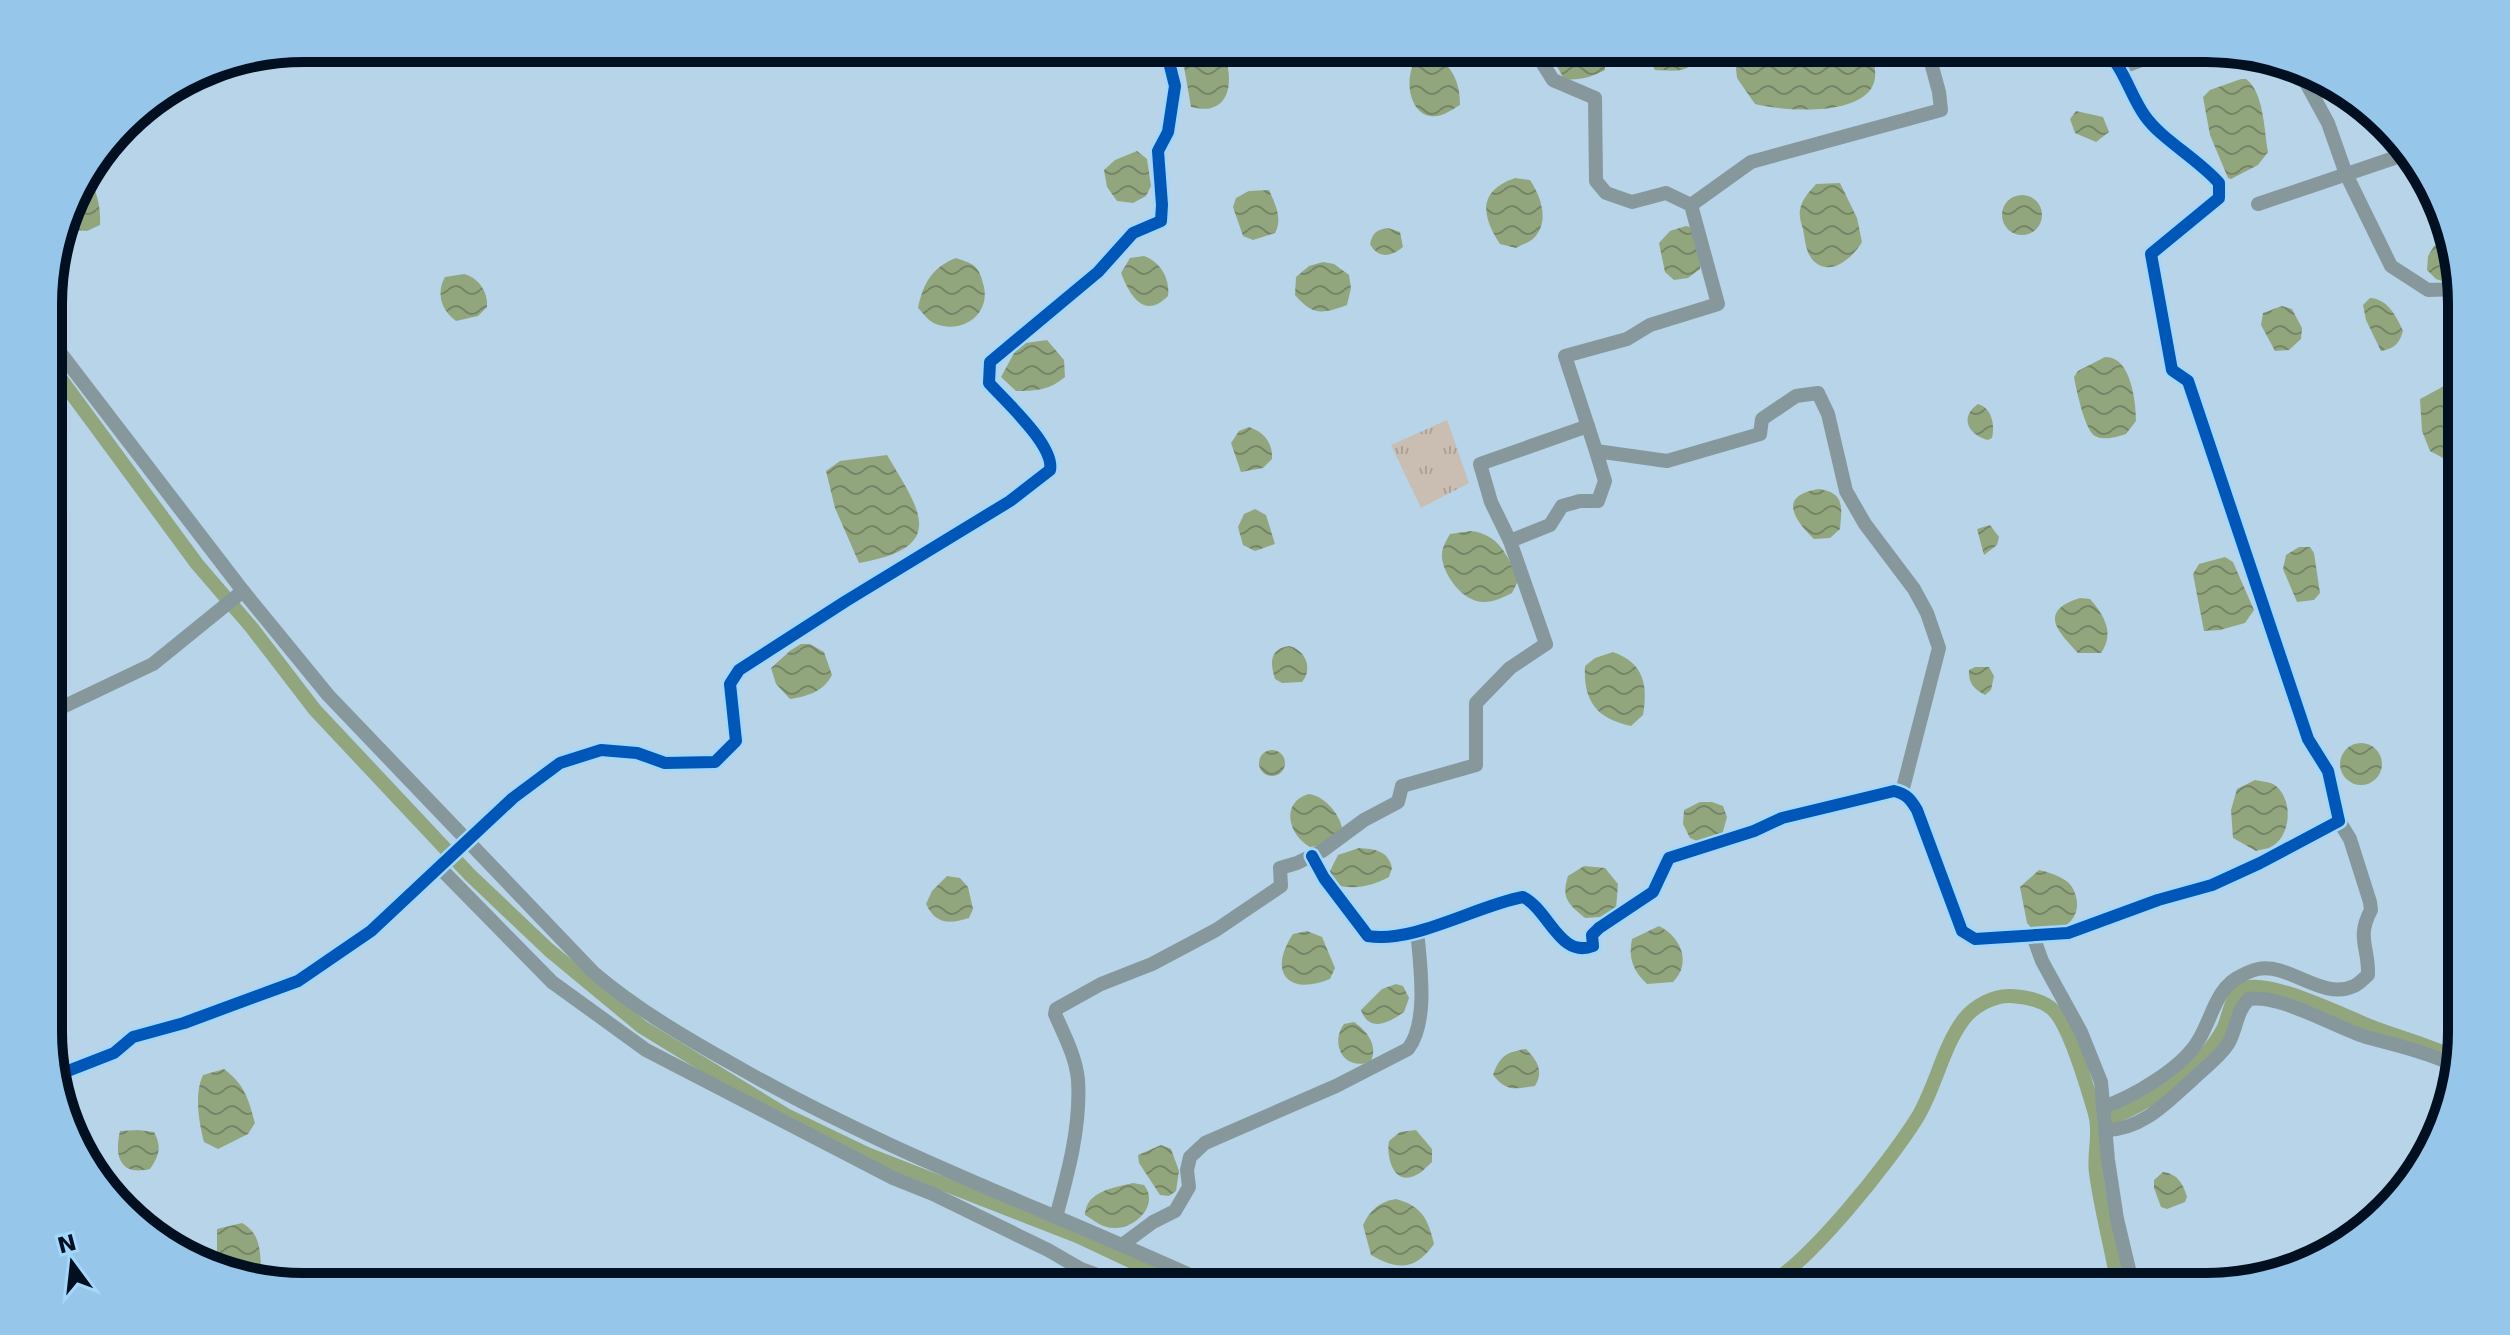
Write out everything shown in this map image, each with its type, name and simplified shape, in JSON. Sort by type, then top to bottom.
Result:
[{"type":"street","points":[[66,1072],[114,1053],[133,1037],[184,1023],[298,981],[371,931],[441,869],[513,798],[560,763],[601,750],[637,753],[665,763],[715,762],[736,741],[730,684],[739,670],[1010,501],[1050,470],[1050,457],[1035,434],[989,383],[990,362],[1098,272],[1133,233],[1161,221],[1158,151],[1168,132],[1175,86],[1170,62]]},
{"type":"street","points":[[1510,541],[1550,525],[1562,506],[1580,501],[1598,501],[1605,481],[1565,356],[1627,339],[1650,325],[1718,304],[1691,205],[1666,193],[1632,202],[1606,193],[1596,181],[1595,98],[1553,80],[1542,62]]},
{"type":"street","points":[[1691,205],[1751,162],[1941,110],[1931,62]]},
{"type":"street","points":[[2103,1107],[2138,1090],[2190,1053],[2221,994],[2229,982],[2238,977],[2258,969],[2272,969],[2338,989],[2355,986],[2368,975],[2363,929],[2365,918],[2371,910],[2350,839],[2339,821],[2328,771],[2308,739],[2188,381],[2172,370],[2151,254],[2219,198],[2219,183],[2203,165],[2146,117],[2117,62]]},
{"type":"street","points":[[2120,68],[2136,62]]},
{"type":"street","points":[[2307,84],[2328,123],[2346,174],[2391,266],[2428,290],[2447,289]]},
{"type":"street","points":[[2258,204],[2398,157]]},
{"type":"street","points":[[63,356],[243,591],[328,695],[594,973],[622,997],[765,1083],[849,1127],[1184,1273]]},
{"type":"street","points":[[1596,451],[1667,461],[1684,458],[1720,444],[1760,434],[1762,419],[1796,396],[1818,393],[1828,414],[1846,491],[1865,524],[1914,589],[1927,613],[1939,648],[1902,792]]},
{"type":"street","points":[[1056,1217],[1070,1166],[1078,1078],[1071,1049],[1055,1014],[1056,1009],[1101,984],[1152,964],[1216,930],[1281,886],[1280,868],[1312,856],[1335,843],[1364,820],[1398,802],[1402,786],[1476,765],[1476,703],[1510,668],[1546,644],[1510,541],[1491,502],[1480,464],[1588,426]]},
{"type":"street","points":[[62,707],[153,664],[243,591]]},
{"type":"street","points":[[1312,856],[1324,878],[1368,936],[1377,938],[1417,930],[1523,897],[1538,908],[1567,944],[1580,949],[1590,948],[1593,946],[1592,935],[1599,928],[1653,892],[1669,858],[1754,831],[1782,818],[1859,798],[1902,792],[1917,810],[1962,931],[1975,939],[2068,933],[2158,900],[2212,885],[2339,821]]},
{"type":"street","points":[[441,869],[552,982],[646,1050],[893,1178],[933,1194],[1091,1273]]},
{"type":"street","points":[[1122,1245],[1153,1222],[1175,1211],[1189,1187],[1187,1170],[1190,1157],[1205,1143],[1336,1086],[1408,1049],[1420,1026],[1421,980],[1417,930]]},
{"type":"street","points":[[2033,936],[2101,1082],[2108,1160],[2130,1272]]},
{"type":"street","points":[[2107,1130],[2140,1121],[2167,1104],[2219,1055],[2229,1042],[2239,1013],[2249,999],[2257,997],[2446,1062]]},
{"type":"green space","points":[[1447,420],[1469,483],[1421,508],[1391,445]]},
{"type":"water","points":[[1183,62],[1226,62],[1229,83],[1224,99],[1209,109],[1191,107]]},
{"type":"water","points":[[1415,62],[1444,62],[1455,78],[1460,105],[1438,116],[1423,113],[1410,93]]},
{"type":"water","points":[[1555,62],[1605,62],[1605,70],[1595,75],[1564,79]]},
{"type":"water","points":[[1651,62],[1695,62],[1684,69],[1655,70]]},
{"type":"water","points":[[1735,62],[1874,62],[1875,72],[1873,85],[1865,95],[1852,102],[1837,107],[1801,110],[1755,104],[1737,78]]},
{"type":"water","points":[[2246,79],[2256,93],[2268,152],[2258,165],[2231,179],[2210,135],[2203,97],[2210,90]]},
{"type":"water","points":[[2076,111],[2103,117],[2109,132],[2096,142],[2075,133],[2070,119]]},
{"type":"water","points":[[1137,151],[1147,159],[1151,186],[1146,196],[1133,203],[1117,201],[1107,187],[1104,170],[1115,160]]},
{"type":"water","points":[[1515,178],[1530,180],[1538,194],[1543,217],[1534,238],[1516,248],[1500,244],[1489,223],[1486,205],[1494,190]]},
{"type":"water","points":[[1840,183],[1857,218],[1862,242],[1842,263],[1823,266],[1816,263],[1808,252],[1800,210],[1816,184]]},
{"type":"water","points":[[93,187],[98,199],[100,225],[87,231],[74,230]]},
{"type":"water","points":[[1269,190],[1278,216],[1275,233],[1253,240],[1243,236],[1233,207],[1236,198],[1249,191]]},
{"type":"water","points":[[2022,195],[2036,201],[2042,215],[2036,229],[2022,235],[2008,229],[2002,215],[2008,201]]},
{"type":"water","points":[[1690,227],[1701,259],[1700,269],[1688,278],[1674,280],[1665,272],[1659,243],[1670,231]]},
{"type":"water","points":[[1388,228],[1400,232],[1403,247],[1394,253],[1381,254],[1373,249],[1371,240],[1376,232]]},
{"type":"water","points":[[2440,244],[2447,283],[2436,279],[2427,270],[2428,256],[2434,246]]},
{"type":"water","points":[[1144,256],[1160,267],[1167,283],[1168,296],[1152,306],[1133,297],[1121,273],[1130,258]]},
{"type":"water","points":[[956,258],[977,269],[983,284],[983,306],[972,320],[964,324],[936,324],[918,308],[923,291],[935,271]]},
{"type":"water","points":[[1323,262],[1334,264],[1349,275],[1351,288],[1347,305],[1318,311],[1307,307],[1295,295],[1296,277],[1309,266]]},
{"type":"water","points":[[464,274],[482,286],[487,307],[478,316],[456,321],[444,306],[441,289],[445,277]]},
{"type":"water","points":[[2370,298],[2387,305],[2403,331],[2396,345],[2381,351],[2366,320],[2363,305]]},
{"type":"water","points":[[2282,306],[2292,309],[2302,328],[2301,339],[2289,350],[2275,351],[2261,325],[2263,313]]},
{"type":"water","points":[[1047,340],[1064,360],[1065,377],[1042,389],[1016,391],[1001,377],[1019,344]]},
{"type":"water","points":[[2105,357],[2121,364],[2126,372],[2133,392],[2136,421],[2126,434],[2106,438],[2091,433],[2074,377],[2078,371]]},
{"type":"water","points":[[2448,386],[2448,454],[2443,458],[2430,451],[2422,431],[2420,399]]},
{"type":"water","points":[[1978,404],[1987,409],[1993,423],[1992,438],[1988,440],[1975,434],[1968,425],[1969,414]]},
{"type":"water","points":[[1249,427],[1266,439],[1272,459],[1263,468],[1241,472],[1231,443],[1239,431]]},
{"type":"water","points":[[887,455],[917,510],[919,524],[916,537],[906,547],[887,556],[859,563],[835,508],[826,471],[840,461]]},
{"type":"water","points":[[1819,489],[1838,498],[1840,529],[1830,538],[1814,539],[1795,516],[1793,508],[1798,496]]},
{"type":"water","points":[[1255,509],[1266,515],[1275,544],[1255,551],[1243,545],[1238,527],[1244,514]]},
{"type":"water","points":[[1990,525],[1999,537],[1997,545],[1984,555],[1977,529]]},
{"type":"water","points":[[1471,531],[1489,537],[1507,555],[1518,581],[1512,593],[1490,602],[1475,601],[1451,580],[1442,558],[1444,545],[1450,534]]},
{"type":"water","points":[[2299,547],[2310,547],[2314,553],[2320,593],[2314,600],[2297,602],[2283,569],[2286,555]]},
{"type":"water","points":[[2225,557],[2233,562],[2254,610],[2245,623],[2204,631],[2193,574],[2199,564]]},
{"type":"water","points":[[2080,598],[2090,599],[2106,624],[2107,638],[2101,653],[2078,653],[2055,622],[2059,609]]},
{"type":"water","points":[[801,644],[810,644],[824,652],[832,675],[824,686],[814,692],[790,699],[776,684],[771,668]]},
{"type":"water","points":[[1289,646],[1300,651],[1306,661],[1307,671],[1302,682],[1282,683],[1275,679],[1272,668],[1274,654]]},
{"type":"water","points":[[1613,652],[1631,662],[1642,676],[1645,694],[1643,715],[1631,726],[1601,713],[1594,706],[1587,689],[1585,666],[1595,658]]},
{"type":"water","points":[[1989,667],[1994,676],[1991,690],[1985,695],[1971,682],[1969,670]]},
{"type":"water","points":[[2361,743],[2376,749],[2382,764],[2376,779],[2361,785],[2346,779],[2340,764],[2346,749]]},
{"type":"water","points":[[1272,750],[1281,754],[1285,763],[1281,772],[1272,776],[1263,772],[1259,763],[1263,754]]},
{"type":"water","points":[[2255,780],[2271,783],[2280,790],[2288,814],[2280,839],[2270,847],[2256,851],[2233,838],[2231,810],[2237,789]]},
{"type":"water","points":[[1309,794],[1330,806],[1342,828],[1322,845],[1310,847],[1296,835],[1290,819],[1294,804]]},
{"type":"water","points":[[1700,802],[1723,806],[1727,817],[1722,835],[1704,844],[1690,838],[1683,824],[1684,810]]},
{"type":"water","points":[[1359,848],[1384,854],[1392,868],[1389,877],[1363,886],[1336,885],[1329,873],[1338,855]]},
{"type":"water","points":[[1584,866],[1605,868],[1618,884],[1616,909],[1600,917],[1585,918],[1570,904],[1565,890],[1568,876]]},
{"type":"water","points":[[2039,870],[2066,881],[2077,900],[2074,917],[2056,930],[2034,931],[2027,923],[2020,887]]},
{"type":"water","points":[[947,876],[960,878],[968,887],[973,909],[969,918],[944,921],[934,916],[926,904],[932,891]]},
{"type":"water","points":[[1659,926],[1678,944],[1682,967],[1673,982],[1647,984],[1633,964],[1632,939]]},
{"type":"water","points":[[1307,931],[1322,937],[1335,968],[1330,979],[1303,985],[1286,978],[1282,960],[1293,934]]},
{"type":"water","points":[[1396,984],[1403,986],[1409,998],[1404,1012],[1380,1024],[1369,1022],[1361,1010],[1382,989]]},
{"type":"water","points":[[1354,1022],[1370,1039],[1373,1049],[1371,1061],[1362,1064],[1347,1060],[1339,1048],[1338,1040],[1344,1024]]},
{"type":"water","points":[[1526,1049],[1538,1066],[1535,1086],[1507,1087],[1493,1075],[1498,1063],[1513,1052]]},
{"type":"water","points":[[224,1069],[245,1093],[255,1123],[248,1134],[218,1149],[204,1142],[198,1099],[203,1075]]},
{"type":"water","points":[[1416,1130],[1432,1149],[1432,1162],[1418,1174],[1402,1177],[1390,1162],[1389,1141],[1400,1132]]},
{"type":"water","points":[[120,1131],[154,1132],[158,1142],[157,1156],[150,1169],[132,1170],[119,1156]]},
{"type":"water","points":[[1161,1145],[1171,1149],[1179,1171],[1176,1191],[1169,1196],[1160,1195],[1139,1163],[1138,1155]]},
{"type":"water","points":[[2163,1172],[2179,1180],[2187,1197],[2185,1202],[2167,1209],[2161,1207],[2154,1188],[2154,1180]]},
{"type":"water","points":[[1133,1183],[1144,1185],[1149,1200],[1143,1214],[1130,1225],[1110,1228],[1085,1215],[1095,1196]]},
{"type":"water","points":[[1396,1199],[1418,1210],[1429,1227],[1434,1244],[1420,1259],[1405,1265],[1389,1263],[1371,1255],[1363,1225],[1376,1208]]},
{"type":"water","points":[[242,1223],[252,1231],[259,1247],[260,1269],[217,1256],[217,1229]]},
{"type":"waterway","points":[[63,382],[197,564],[252,628],[315,710],[470,875],[549,950],[642,1027],[786,1115],[867,1154],[1077,1236],[1155,1273]]},
{"type":"waterway","points":[[2114,1117],[2145,1102],[2190,1070],[2223,1029],[2237,994],[2252,987],[2286,993],[2447,1054]]},
{"type":"waterway","points":[[1785,1272],[1824,1236],[1905,1137],[1924,1106],[1950,1042],[1964,1019],[1985,1002],[2011,996],[2027,998],[2051,1008],[2064,1027],[2077,1057],[2097,1121],[2096,1173],[2115,1272]]},
{"type":"cycle path","points":[[66,1072],[114,1053],[133,1037],[184,1023],[298,981],[371,931],[513,798],[560,763],[601,750],[637,753],[665,763],[715,762],[736,741],[730,684],[739,670],[1010,501],[1050,470],[1050,460],[1037,437],[989,383],[990,362],[1098,272],[1133,233],[1161,221],[1158,151],[1168,132],[1175,86],[1170,62]]},
{"type":"cycle path","points":[[1312,856],[1324,878],[1368,936],[1386,937],[1425,929],[1523,897],[1532,903],[1563,940],[1582,948],[1593,946],[1592,935],[1599,928],[1653,892],[1669,858],[1754,831],[1782,818],[1894,791],[1908,798],[1917,810],[1962,931],[1975,939],[2068,933],[2158,900],[2212,885],[2339,821],[2328,771],[2308,739],[2188,381],[2172,370],[2151,254],[2219,198],[2219,183],[2152,124],[2139,107],[2115,62]]}]
